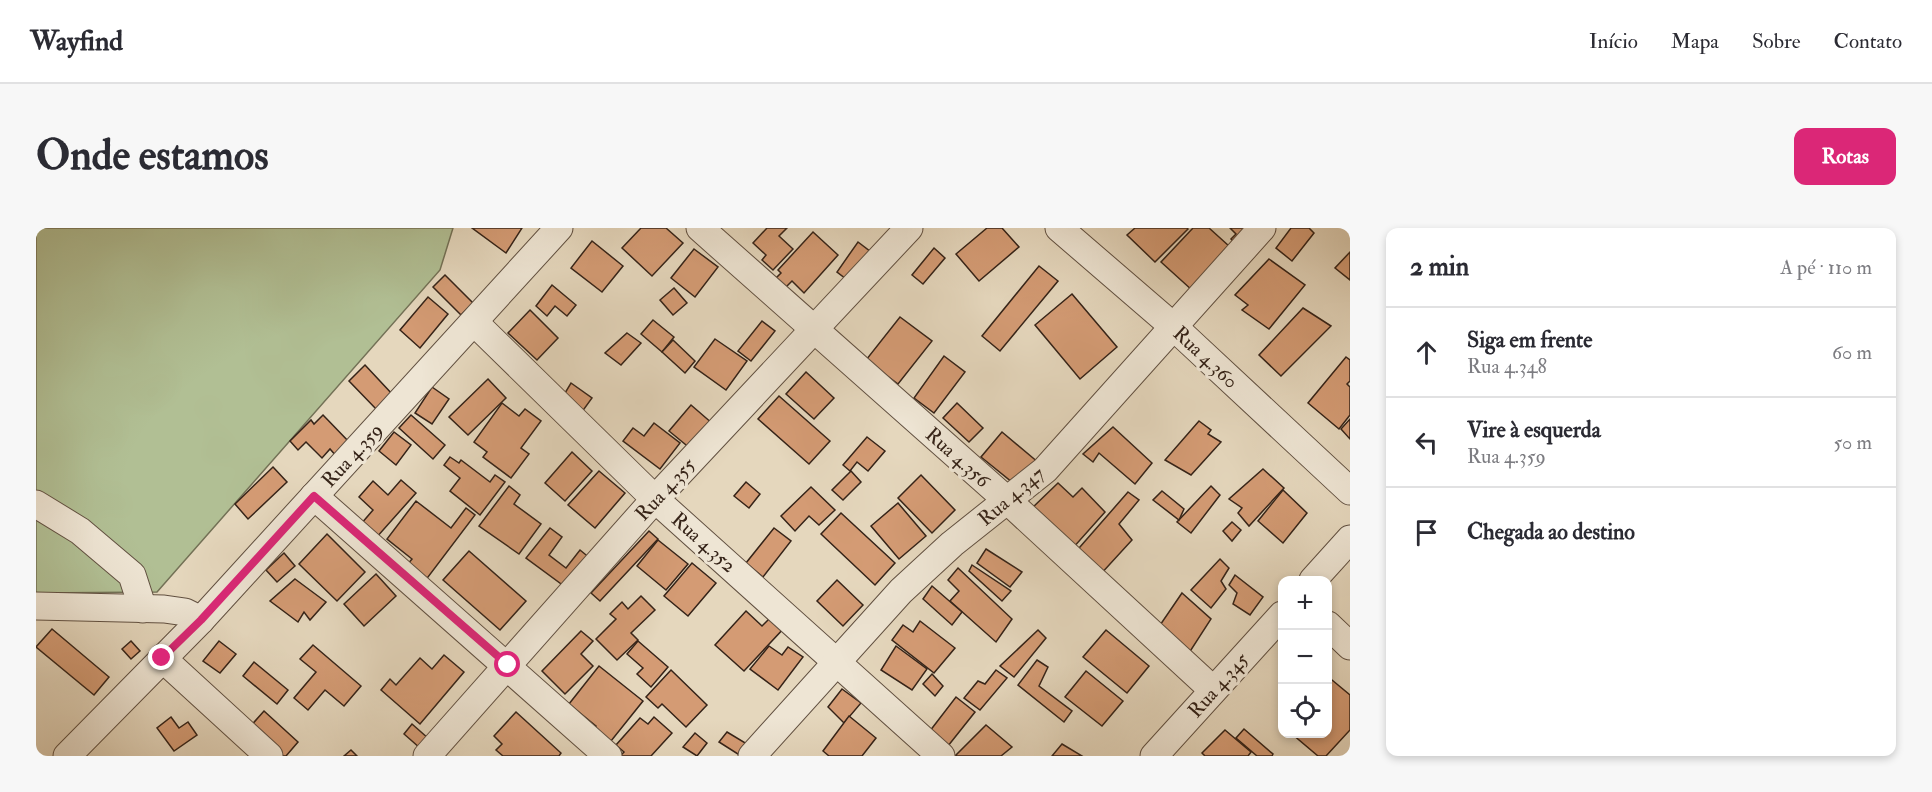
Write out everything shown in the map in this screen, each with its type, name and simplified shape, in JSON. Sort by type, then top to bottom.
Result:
[{"type":"street","name":"Rua 4.359","points":[[68,756],[201,620],[559,228]]},
{"type":"street","name":"Rua 4.356","points":[[700,228],[1008,501],[1213,690]]},
{"type":"street","name":"Rua 4.355","points":[[427,756],[655,499],[909,228]]},
{"type":"street","name":"Rua 4.360","points":[[1059,228],[1175,328],[1350,491]]},
{"type":"street","name":"Rua 4.347","points":[[752,756],[910,584],[952,544],[1045,470],[1114,391],[1175,328],[1262,228]]},
{"type":"street","name":"Rua 4.352","points":[[474,322],[655,499],[941,756]]},
{"type":"street","points":[[314,496],[508,665],[608,756]]},
{"type":"street","points":[[36,504],[80,531],[132,575],[143,609]]},
{"type":"street","points":[[1317,576],[1350,539]]},
{"type":"street","points":[[36,606],[184,612],[201,620]]},
{"type":"street","name":"Rua 4.345","points":[[1154,756],[1278,619]]},
{"type":"street","points":[[1332,629],[1350,646]]},
{"type":"street","points":[[162,658],[269,756]]},
{"type":"green space","points":[[36,228],[453,228],[440,270],[157,592],[36,593]]},
{"type":"building","points":[[472,228],[522,228],[506,253]]},
{"type":"building","points":[[641,228],[666,228],[683,243],[652,276],[622,248]]},
{"type":"building","points":[[767,228],[787,228],[779,236],[793,249],[773,270],[762,260],[766,255],[753,243]]},
{"type":"building","points":[[987,228],[1002,228],[1019,247],[979,281],[956,254]]},
{"type":"building","points":[[1135,228],[1188,229],[1155,262],[1127,235]]},
{"type":"building","points":[[1193,228],[1209,228],[1229,246],[1193,291],[1161,262]]},
{"type":"building","points":[[1230,228],[1251,228],[1239,247],[1231,239],[1236,234]]},
{"type":"building","points":[[1291,228],[1309,228],[1314,233],[1292,261],[1276,248]]},
{"type":"building","points":[[813,232],[838,255],[804,293],[792,281],[785,288],[775,279],[781,273],[778,270]]},
{"type":"building","points":[[592,241],[623,266],[602,292],[571,268]]},
{"type":"building","points":[[858,242],[871,252],[850,282],[837,272]]},
{"type":"building","points":[[934,248],[945,258],[923,284],[912,275]]},
{"type":"building","points":[[694,249],[718,267],[695,297],[671,278]]},
{"type":"building","points":[[1350,252],[1350,280],[1335,268]]},
{"type":"building","points":[[1269,259],[1305,285],[1269,329],[1242,310],[1248,305],[1235,295]]},
{"type":"building","points":[[1039,266],[1058,281],[1000,351],[982,336]]},
{"type":"building","points":[[445,275],[473,303],[461,315],[433,287]]},
{"type":"building","points":[[552,285],[576,305],[567,316],[555,306],[547,316],[536,306]]},
{"type":"building","points":[[674,288],[687,303],[673,315],[660,300]]},
{"type":"building","points":[[1072,294],[1117,347],[1080,379],[1035,325]]},
{"type":"building","points":[[428,297],[448,314],[420,348],[400,330]]},
{"type":"building","points":[[1303,308],[1331,326],[1281,376],[1259,355]]},
{"type":"building","points":[[530,310],[558,338],[537,360],[508,333]]},
{"type":"building","points":[[900,317],[932,341],[898,384],[866,360]]},
{"type":"building","points":[[653,320],[674,337],[662,352],[641,334]]},
{"type":"building","points":[[762,321],[775,331],[751,361],[738,351]]},
{"type":"building","points":[[627,333],[641,343],[621,365],[605,353]]},
{"type":"building","points":[[715,339],[747,361],[726,390],[694,367]]},
{"type":"building","points":[[673,340],[695,361],[685,373],[662,352]]},
{"type":"building","points":[[944,356],[965,372],[934,413],[914,398]]},
{"type":"building","points":[[1346,357],[1350,360],[1350,381],[1347,384],[1350,387],[1350,415],[1339,429],[1308,403]]},
{"type":"building","points":[[365,365],[393,395],[377,410],[349,381]]},
{"type":"building","points":[[806,372],[834,398],[814,419],[786,394]]},
{"type":"building","points":[[488,379],[506,398],[468,435],[449,417]]},
{"type":"building","points":[[571,383],[592,398],[579,416],[565,393]]},
{"type":"building","points":[[432,387],[449,399],[432,424],[415,413]]},
{"type":"building","points":[[779,396],[830,441],[809,464],[758,419]]},
{"type":"building","points":[[502,403],[519,416],[525,409],[541,421],[521,448],[529,454],[511,478],[483,457],[487,452],[474,442]]},
{"type":"building","points":[[957,403],[983,428],[969,442],[943,418]]},
{"type":"building","points":[[691,405],[713,424],[691,449],[669,431]]},
{"type":"building","points":[[323,415],[351,444],[337,457],[330,449],[322,458],[306,442],[298,450],[290,441],[311,420],[314,424]]},
{"type":"building","points":[[411,415],[445,445],[433,459],[399,428]]},
{"type":"building","points":[[1350,419],[1350,439],[1341,429]]},
{"type":"building","points":[[1199,421],[1211,430],[1208,434],[1221,442],[1191,475],[1165,460]]},
{"type":"building","points":[[654,423],[680,443],[660,469],[623,441],[633,428],[644,436]]},
{"type":"building","points":[[1113,427],[1152,463],[1135,484],[1099,453],[1093,462],[1083,454]]},
{"type":"building","points":[[394,432],[411,445],[396,465],[379,451]]},
{"type":"building","points":[[1002,432],[1039,463],[1018,487],[981,457]]},
{"type":"building","points":[[867,437],[885,451],[868,471],[857,462],[850,471],[843,465]]},
{"type":"building","points":[[572,452],[592,471],[565,501],[545,483]]},
{"type":"building","points":[[450,457],[459,463],[461,460],[490,482],[495,475],[505,482],[480,515],[450,491],[460,478],[444,465]]},
{"type":"building","points":[[273,467],[287,482],[248,519],[235,504]]},
{"type":"building","points":[[1263,469],[1284,488],[1249,526],[1238,513],[1242,508],[1229,499]]},
{"type":"building","points":[[599,471],[625,493],[595,528],[568,505]]},
{"type":"building","points":[[851,471],[861,482],[843,500],[832,490]]},
{"type":"building","points":[[921,475],[955,510],[932,533],[898,498]]},
{"type":"building","points":[[401,480],[416,493],[376,538],[361,524],[373,510],[359,497],[373,481],[388,495]]},
{"type":"building","points":[[746,482],[760,494],[749,508],[734,496]]},
{"type":"building","points":[[1058,483],[1073,497],[1082,488],[1105,512],[1072,549],[1030,510]]},
{"type":"building","points":[[509,486],[520,495],[514,504],[541,524],[519,554],[479,526]]},
{"type":"building","points":[[1211,486],[1220,495],[1191,533],[1177,522]]},
{"type":"building","points":[[811,487],[835,510],[819,525],[809,516],[795,531],[781,516]]},
{"type":"building","points":[[1283,490],[1307,513],[1283,543],[1258,521]]},
{"type":"building","points":[[1162,491],[1184,509],[1179,520],[1153,500]]},
{"type":"building","points":[[1128,492],[1139,500],[1119,524],[1132,540],[1099,576],[1073,555]]},
{"type":"building","points":[[416,501],[451,528],[466,508],[475,515],[425,581],[406,566],[412,559],[387,539]]},
{"type":"building","points":[[898,503],[926,536],[899,559],[871,526]]},
{"type":"building","points":[[841,513],[895,563],[875,585],[821,534]]},
{"type":"building","points":[[1232,522],[1241,530],[1232,541],[1223,531]]},
{"type":"building","points":[[550,528],[562,537],[549,555],[566,568],[580,550],[591,559],[568,589],[526,558]]},
{"type":"building","points":[[774,528],[791,541],[763,577],[746,563]]},
{"type":"building","points":[[649,531],[658,539],[600,601],[591,593]]},
{"type":"building","points":[[327,534],[365,572],[337,601],[299,564]]},
{"type":"building","points":[[658,540],[688,564],[666,590],[637,566]]},
{"type":"building","points":[[986,549],[1022,572],[1010,587],[977,563]]},
{"type":"building","points":[[469,551],[526,601],[500,630],[443,580]]},
{"type":"building","points":[[284,553],[295,566],[277,582],[266,570]]},
{"type":"building","points":[[1220,559],[1229,568],[1221,581],[1226,589],[1211,608],[1191,590]]},
{"type":"building","points":[[692,563],[716,583],[688,616],[664,596]]},
{"type":"building","points":[[972,565],[1011,591],[1002,601],[969,571]]},
{"type":"building","points":[[958,568],[1012,619],[996,642],[950,601],[959,591],[948,580]]},
{"type":"building","points":[[376,574],[396,596],[364,626],[344,604]]},
{"type":"building","points":[[1235,575],[1263,597],[1250,615],[1233,604],[1237,593],[1229,585]]},
{"type":"building","points":[[295,579],[326,602],[310,620],[304,612],[298,622],[270,601]]},
{"type":"building","points":[[837,580],[863,605],[843,626],[817,601]]},
{"type":"building","points":[[932,586],[962,612],[952,625],[923,599]]},
{"type":"building","points":[[1182,593],[1211,619],[1189,653],[1156,631]]},
{"type":"building","points":[[641,596],[655,610],[631,633],[638,640],[617,660],[596,639],[616,619],[610,614],[622,602],[628,609]]},
{"type":"building","points":[[746,611],[762,626],[772,616],[785,627],[744,671],[715,645]]},
{"type":"building","points":[[920,621],[955,648],[934,673],[892,640],[903,625],[913,632]]},
{"type":"building","points":[[52,629],[109,677],[94,695],[36,647]]},
{"type":"building","points":[[1038,630],[1046,638],[1014,677],[1000,666]]},
{"type":"building","points":[[1106,630],[1149,666],[1127,693],[1083,657]]},
{"type":"building","points":[[581,631],[593,641],[581,654],[593,666],[565,694],[542,671]]},
{"type":"building","points":[[131,641],[140,651],[131,659],[122,649]]},
{"type":"building","points":[[219,641],[236,654],[220,673],[203,661]]},
{"type":"building","points":[[638,641],[668,667],[651,687],[637,674],[643,668],[627,654]]},
{"type":"building","points":[[313,645],[361,686],[344,706],[325,690],[308,710],[294,698],[316,672],[300,659]]},
{"type":"building","points":[[769,646],[782,655],[788,647],[803,657],[778,690],[750,669]]},
{"type":"building","points":[[896,646],[927,669],[912,690],[881,670]]},
{"type":"building","points":[[444,655],[464,672],[420,724],[381,690],[390,679],[396,685],[420,658],[432,669]]},
{"type":"building","points":[[1037,660],[1048,667],[1039,686],[1072,711],[1064,722],[1018,685]]},
{"type":"building","points":[[254,662],[288,690],[277,704],[243,676]]},
{"type":"building","points":[[599,666],[643,701],[607,746],[590,733],[596,726],[569,704]]},
{"type":"building","points":[[671,670],[707,705],[686,727],[662,704],[658,708],[646,697]]},
{"type":"building","points":[[996,670],[1007,678],[980,710],[964,698],[978,681],[985,684]]},
{"type":"building","points":[[1086,671],[1123,701],[1102,726],[1065,697]]},
{"type":"building","points":[[932,674],[943,686],[935,696],[923,684]]},
{"type":"building","points":[[1332,680],[1350,695],[1350,730],[1326,756],[1318,756],[1297,738],[1332,738]]},
{"type":"building","points":[[842,689],[861,703],[844,723],[828,707]]},
{"type":"building","points":[[956,697],[975,712],[940,756],[923,740]]},
{"type":"building","points":[[264,711],[298,742],[286,756],[278,756],[248,729]]},
{"type":"building","points":[[516,712],[561,753],[559,756],[503,756],[496,750],[502,744],[494,736]]},
{"type":"building","points":[[849,716],[876,738],[862,756],[829,756],[823,751]]},
{"type":"building","points":[[171,717],[179,728],[188,722],[197,735],[174,751],[157,728]]},
{"type":"building","points":[[654,717],[672,733],[651,756],[620,756],[624,752],[616,745],[640,718],[648,724]]},
{"type":"building","points":[[412,724],[429,739],[420,748],[404,734]]},
{"type":"building","points":[[986,725],[1012,747],[1001,756],[955,756]]},
{"type":"building","points":[[1244,729],[1273,754],[1272,756],[1257,756],[1236,738]]},
{"type":"building","points":[[1225,730],[1251,752],[1248,756],[1205,756],[1202,753]]},
{"type":"building","points":[[727,732],[752,747],[741,756],[719,742]]},
{"type":"building","points":[[695,733],[707,743],[697,756],[683,747]]},
{"type":"building","points":[[1062,744],[1082,756],[1052,756]]},
{"type":"building","points":[[351,750],[357,756],[344,756]]},
{"type":"route","points":[[162,658],[201,620],[314,496],[508,665]]}]
